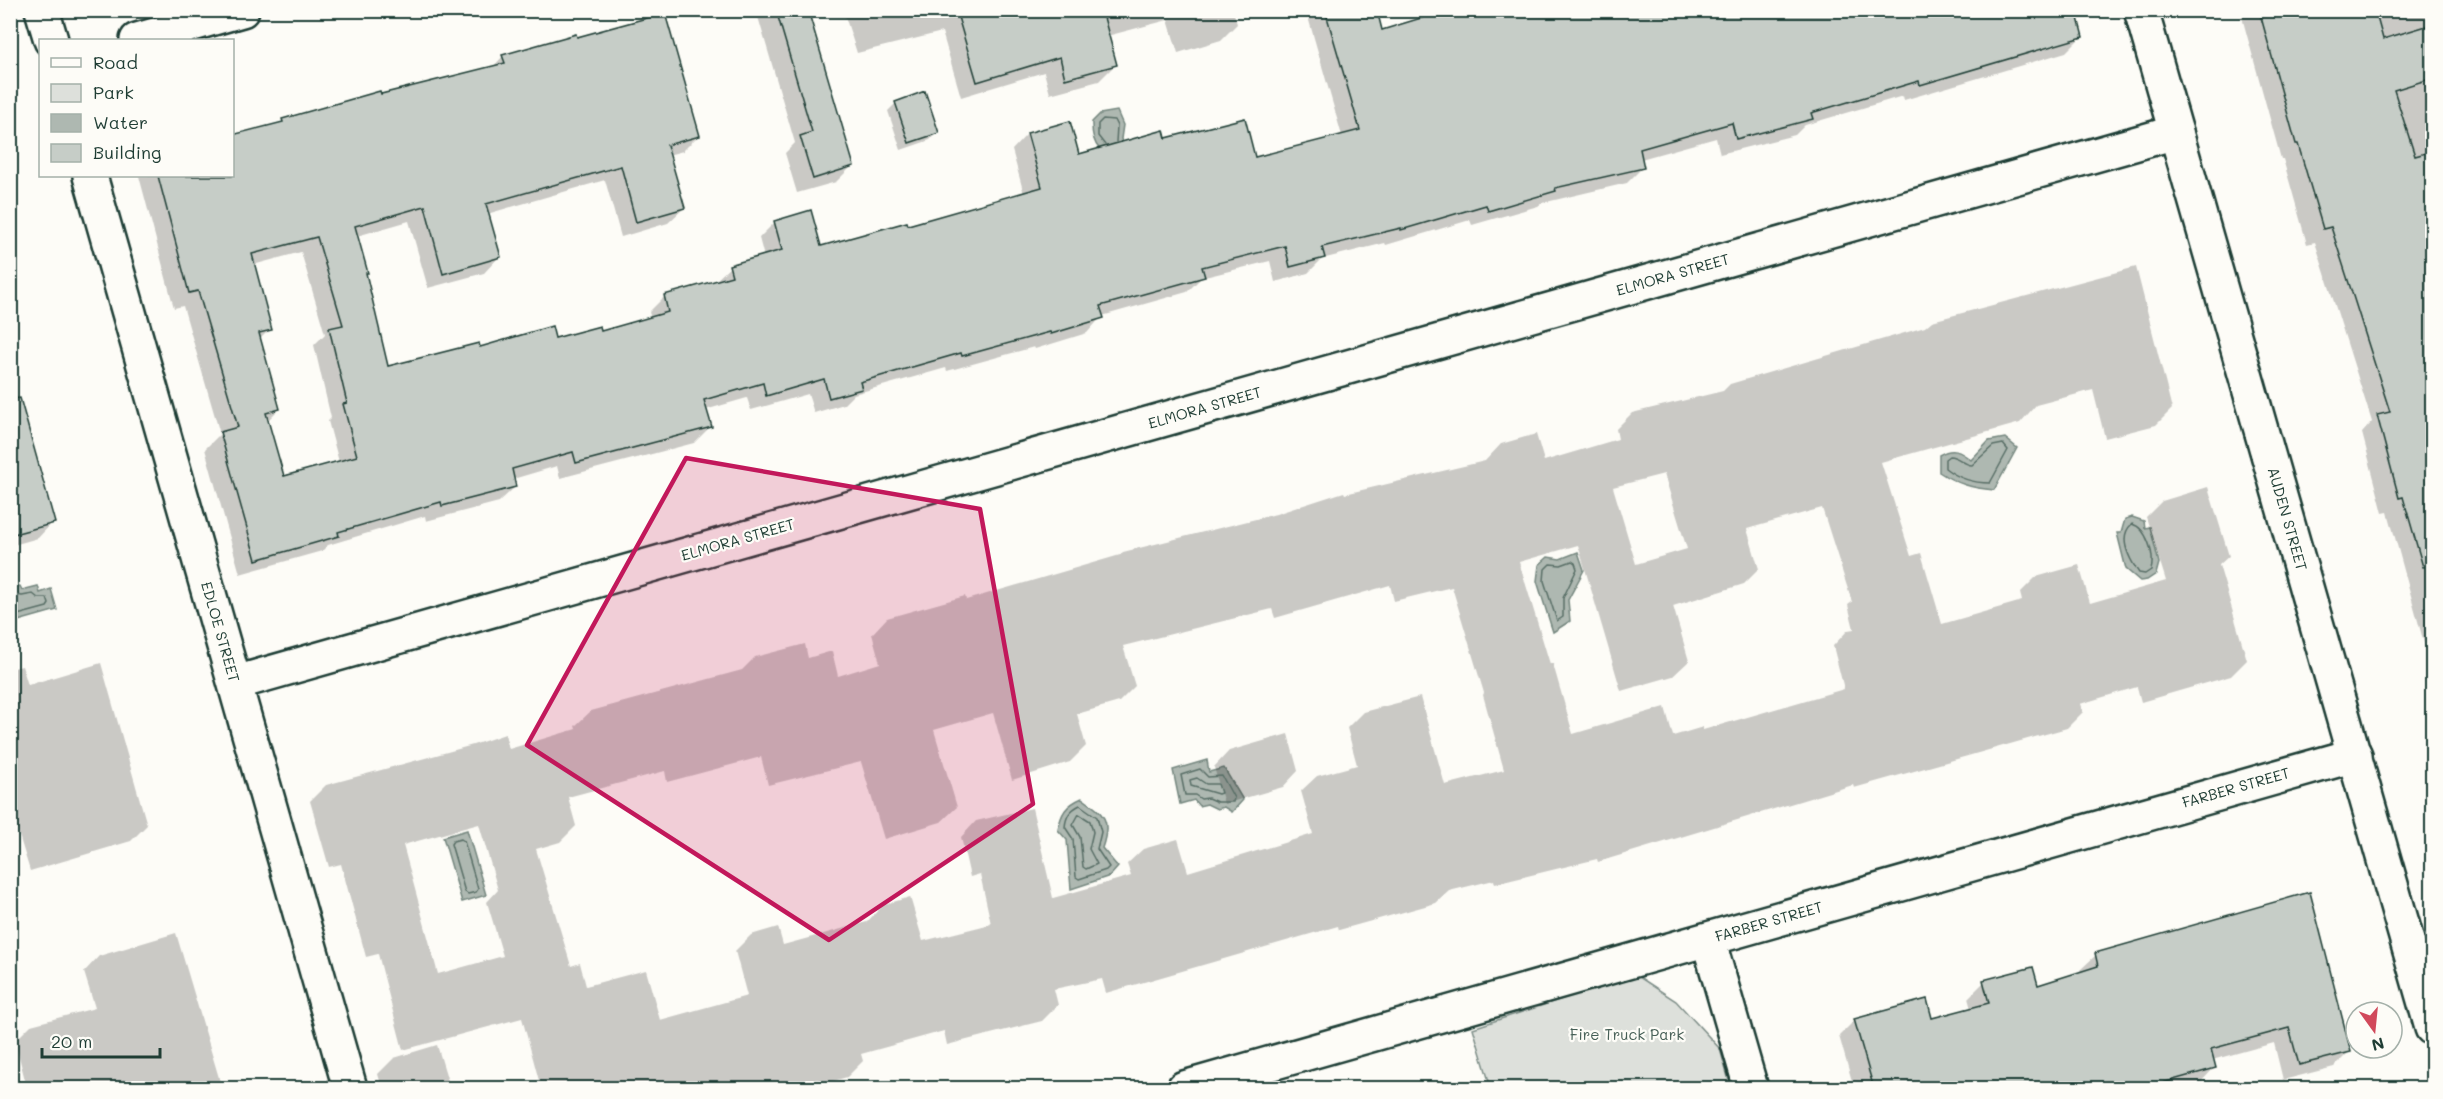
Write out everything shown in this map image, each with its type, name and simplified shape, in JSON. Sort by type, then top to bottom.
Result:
[{"type":"street","points":[[42,10],[51,39]]},
{"type":"street","points":[[140,39],[242,10]]},
{"type":"street","name":"AUDEN STREET","points":[[2141,10],[2433,1028]]},
{"type":"street","name":"ELMORA STREET","points":[[235,683],[2176,132]]},
{"type":"street","name":"EDLOE STREET","points":[[90,177],[350,1089]]},
{"type":"street","name":"FARBER STREET","points":[[1184,1089],[2355,755]]},
{"type":"street","points":[[1708,939],[1751,1089]]},
{"type":"highlighted area","points":[[686,458],[980,509],[1033,804],[829,940],[527,745]]},
{"type":"green space","name":"Fire Truck Park","points":[[1636,975],[1676,1001],[1720,1049],[1731,1088],[1491,1088],[1473,1028]]},
{"type":"water","points":[[1117,111],[1123,125],[1121,139],[1130,165],[1101,151],[1092,132],[1092,122],[1100,114]]},
{"type":"water","points":[[2005,438],[2017,448],[1994,490],[1965,485],[1939,472],[1939,455],[1948,451],[1956,451],[1971,460],[1989,441]]},
{"type":"water","points":[[2132,517],[2144,521],[2145,528],[2150,527],[2159,563],[2156,574],[2147,580],[2140,581],[2126,569],[2117,533],[2121,533],[2125,519]]},
{"type":"water","points":[[1578,552],[1584,570],[1568,600],[1570,621],[1553,632],[1537,581],[1539,565],[1548,557],[1560,559]]},
{"type":"water","points":[[20,586],[22,590],[38,586],[40,593],[51,589],[57,610],[11,623],[11,588]]},
{"type":"water","points":[[1207,760],[1209,772],[1224,768],[1243,800],[1232,812],[1224,807],[1217,809],[1207,804],[1199,806],[1194,800],[1180,804],[1173,770]]},
{"type":"water","points":[[1082,798],[1096,808],[1104,818],[1106,830],[1102,848],[1118,867],[1110,876],[1071,889],[1067,840],[1058,830],[1065,810]]},
{"type":"water","points":[[467,830],[486,895],[462,902],[443,837]]},
{"type":"building","points":[[776,10],[808,10],[854,166],[813,179],[800,136],[812,132]]},
{"type":"building","points":[[956,10],[1102,10],[1117,65],[1065,79],[1060,57],[977,82]]},
{"type":"building","points":[[1325,10],[1377,10],[1382,30],[1447,10],[2076,10],[2083,37],[1920,85],[1919,81],[1811,113],[1813,119],[1736,139],[1732,123],[1640,149],[1644,168],[1555,188],[1556,191],[1488,211],[1486,205],[1401,230],[1401,228],[1322,247],[1325,258],[1290,267],[1285,246],[1202,267],[1205,277],[1100,306],[1104,318],[962,356],[961,353],[860,382],[862,389],[829,398],[824,379],[766,396],[763,383],[704,400],[712,427],[576,463],[573,452],[512,469],[516,487],[442,506],[441,502],[338,532],[339,536],[256,560],[220,432],[238,427],[198,291],[189,293],[158,177],[234,177],[234,134],[283,122],[282,119],[380,91],[381,94],[505,63],[502,55],[576,34],[577,37],[665,13],[700,136],[667,145],[685,208],[636,222],[621,166],[486,204],[501,257],[443,274],[425,206],[355,226],[368,273],[366,273],[388,366],[479,343],[480,347],[552,326],[555,338],[600,326],[601,331],[668,312],[664,295],[732,276],[729,265],[782,250],[774,221],[811,210],[821,246],[907,222],[908,225],[1042,187],[1027,133],[1070,121],[1079,154],[1164,130],[1166,138],[1245,118],[1255,157],[1360,130]],"holes":[[[317,237],[343,325],[329,328],[347,403],[343,404],[357,456],[284,476],[266,413],[280,409],[259,333],[272,330],[252,254]]]},
{"type":"building","points":[[2259,10],[2375,10],[2383,39],[2433,24],[2433,78],[2394,90],[2415,156],[2433,151],[2433,566],[2423,567],[2403,497],[2399,498],[2377,415],[2390,412],[2331,227],[2323,229],[2298,144],[2296,144]]},
{"type":"building","points":[[925,91],[939,133],[909,143],[895,102]]},
{"type":"building","points":[[20,398],[55,523],[10,535],[10,399]]},
{"type":"building","points":[[2310,892],[2344,1025],[2344,1054],[2299,1065],[2289,1028],[2211,1049],[2216,1068],[2141,1089],[1874,1089],[1854,1019],[1927,999],[1932,1018],[1989,1003],[1983,980],[2033,967],[2038,985],[2098,966],[2095,953]]}]
